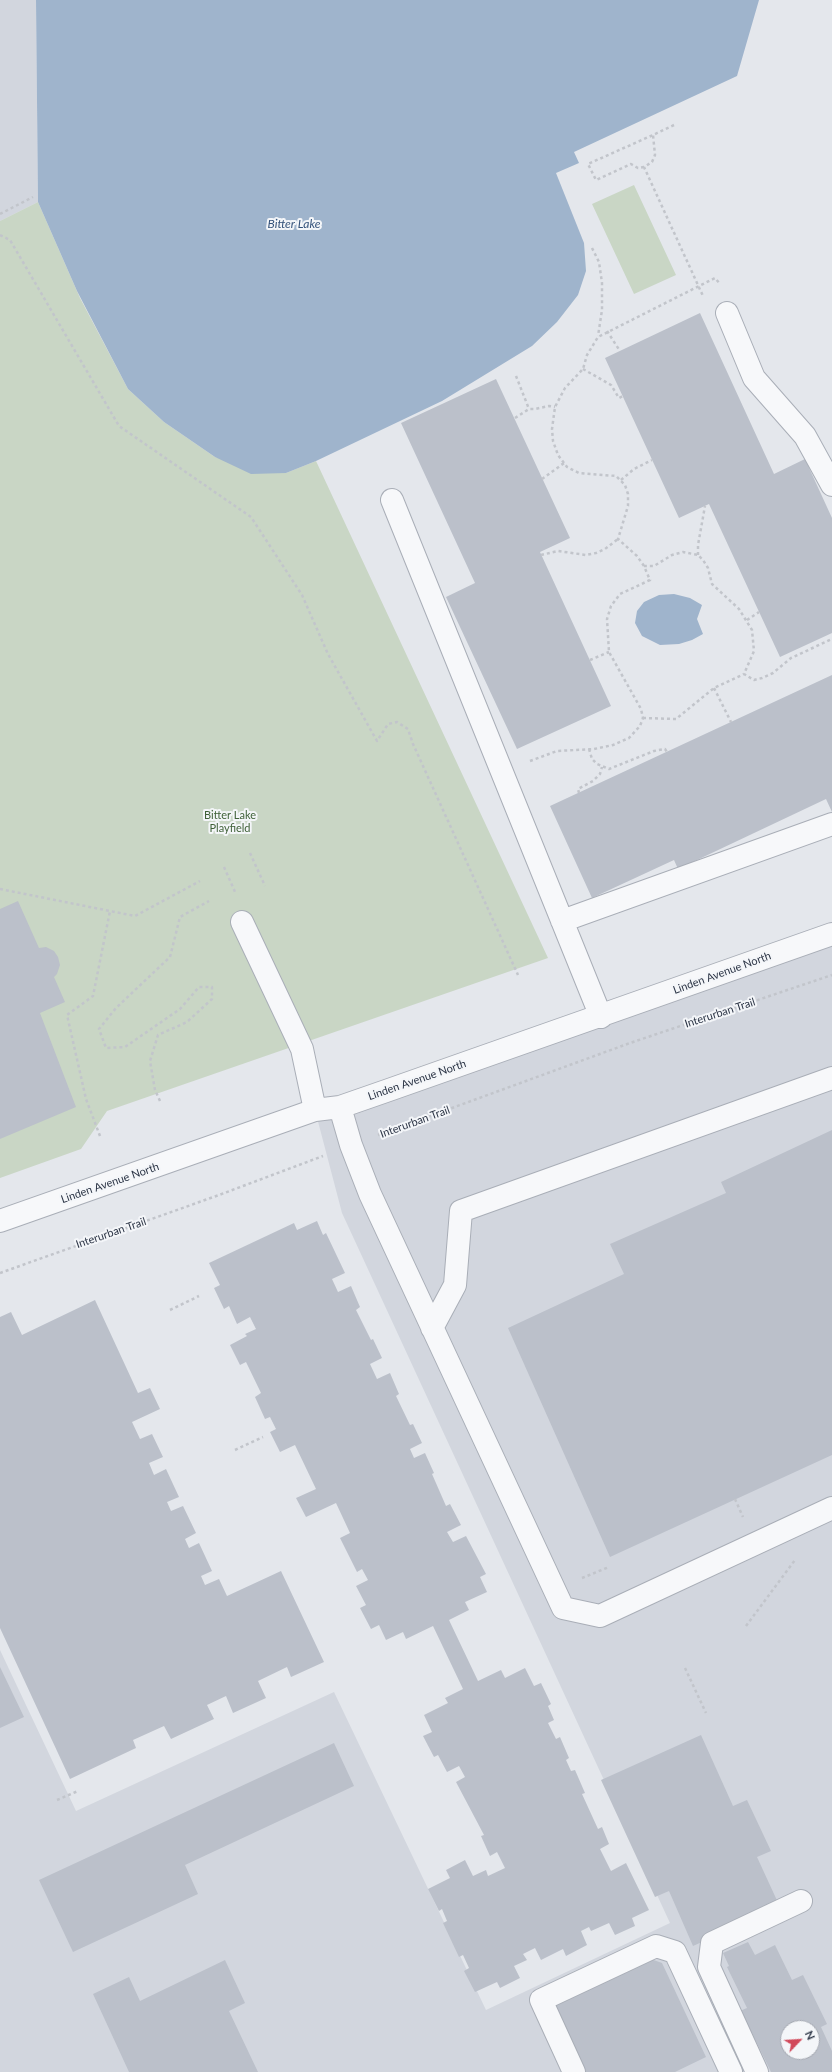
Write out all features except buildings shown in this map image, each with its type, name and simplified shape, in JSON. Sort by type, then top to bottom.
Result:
[{"type":"street","points":[[726,312],[754,378],[805,436],[832,485]]},
{"type":"street","points":[[392,500],[601,1017]]},
{"type":"street","points":[[562,921],[832,824]]},
{"type":"street","points":[[242,922],[302,1049],[315,1110]]},
{"type":"street","name":"Linden Avenue North","points":[[0,1221],[315,1110],[340,1107],[601,1017],[832,934]]},
{"type":"street","points":[[432,1328],[455,1285],[461,1211],[832,1078]]},
{"type":"street","points":[[340,1107],[370,1194],[563,1608],[600,1616],[832,1508]]},
{"type":"street","points":[[757,2072],[709,1966],[712,1943],[801,1901]]},
{"type":"street","points":[[574,2072],[541,2000],[656,1946],[675,1952],[731,2072]]},
{"type":"path","points":[[653,134],[655,155],[652,162],[644,167],[638,168],[631,164],[596,180],[588,164],[674,124]]},
{"type":"path","points":[[598,337],[698,286],[644,167]]},
{"type":"path","points":[[0,214],[33,197]]},
{"type":"path","points":[[0,235],[10,240],[119,426],[251,517],[302,595],[328,654],[377,741],[388,724],[397,722],[408,729],[412,744],[518,975]]},
{"type":"path","points":[[541,555],[558,551],[577,554],[591,554],[605,549],[618,539],[628,506],[628,494],[621,480],[616,476],[579,473],[564,463],[558,455],[553,441],[552,429],[555,407],[564,388],[583,370],[587,355],[598,337],[602,310],[602,283],[598,262],[592,248]]},
{"type":"path","points":[[607,332],[620,351]]},
{"type":"path","points":[[583,370],[611,385],[619,398],[623,396]]},
{"type":"path","points":[[516,376],[528,409]]},
{"type":"path","points":[[515,418],[528,409],[535,410],[549,406],[555,407]]},
{"type":"path","points":[[621,480],[634,469],[652,460]]},
{"type":"path","points":[[542,479],[564,463]]},
{"type":"path","points":[[698,555],[698,545],[705,506]]},
{"type":"path","points":[[503,774],[550,753],[613,745],[629,738],[640,726],[643,718],[641,709],[609,652],[607,619],[611,606],[620,594],[650,580],[644,566],[637,556],[618,539]]},
{"type":"path","points":[[643,718],[676,719],[714,688],[744,674],[752,656],[754,641],[752,630],[747,620],[739,609],[712,584],[708,568],[698,555],[679,553],[654,566],[644,566]]},
{"type":"path","points":[[747,620],[759,612]]},
{"type":"path","points":[[744,674],[754,680],[762,678],[773,673],[791,658],[832,639]]},
{"type":"path","points":[[590,660],[609,652]]},
{"type":"path","points":[[714,688],[731,722]]},
{"type":"path","points":[[589,749],[592,759],[602,767],[615,767],[661,750],[667,750],[668,752]]},
{"type":"path","points":[[580,793],[578,789],[593,781],[600,774],[602,767]]},
{"type":"path","points":[[250,853],[265,886]]},
{"type":"path","points":[[224,867],[238,899]]},
{"type":"path","points":[[0,889],[135,916],[200,881]]},
{"type":"path","points":[[160,1101],[155,1090],[150,1062],[158,1035],[187,1022],[212,999],[212,987],[199,987],[180,1009],[125,1047],[106,1048],[99,1029],[116,1008],[170,957],[180,917],[209,902]]},
{"type":"path","points":[[100,1136],[86,1099],[67,1015],[93,996],[110,911]]},
{"type":"path","name":"Interurban Trail","points":[[0,1273],[219,1195],[630,1043],[832,975]]},
{"type":"path","points":[[170,1310],[199,1296]]},
{"type":"path","points":[[235,1450],[264,1437]]},
{"type":"path","points":[[735,1499],[745,1519]]},
{"type":"path","points":[[746,1626],[799,1554]]},
{"type":"path","points":[[579,1580],[609,1567]]},
{"type":"path","points":[[684,1668],[706,1713]]},
{"type":"path","points":[[57,1800],[78,1791]]},
{"type":"shaded area","points":[[0,0],[36,0],[38,202],[0,221]]},
{"type":"shaded area","points":[[832,934],[832,2072],[0,2072],[0,1650],[76,1811],[334,1692],[486,2010],[670,1923],[342,1213],[315,1110]]},
{"type":"green space","points":[[634,185],[676,275],[634,294],[592,204]]},
{"type":"green space","name":"Bitter Lake Playfield","points":[[38,202],[80,298],[128,389],[164,422],[215,457],[286,473],[316,461],[548,958],[107,1111],[81,1149],[0,1178],[0,221]]},
{"type":"water","name":"Bitter Lake","points":[[36,0],[759,0],[737,76],[574,152],[579,163],[556,173],[584,243],[586,271],[578,295],[557,322],[532,346],[442,401],[316,461],[286,473],[251,474],[215,457],[164,422],[128,389],[77,291],[38,202]]},
{"type":"water","points":[[674,594],[690,598],[702,605],[697,619],[703,634],[692,640],[679,644],[660,645],[642,636],[635,623],[637,611],[644,602],[659,595]]}]
